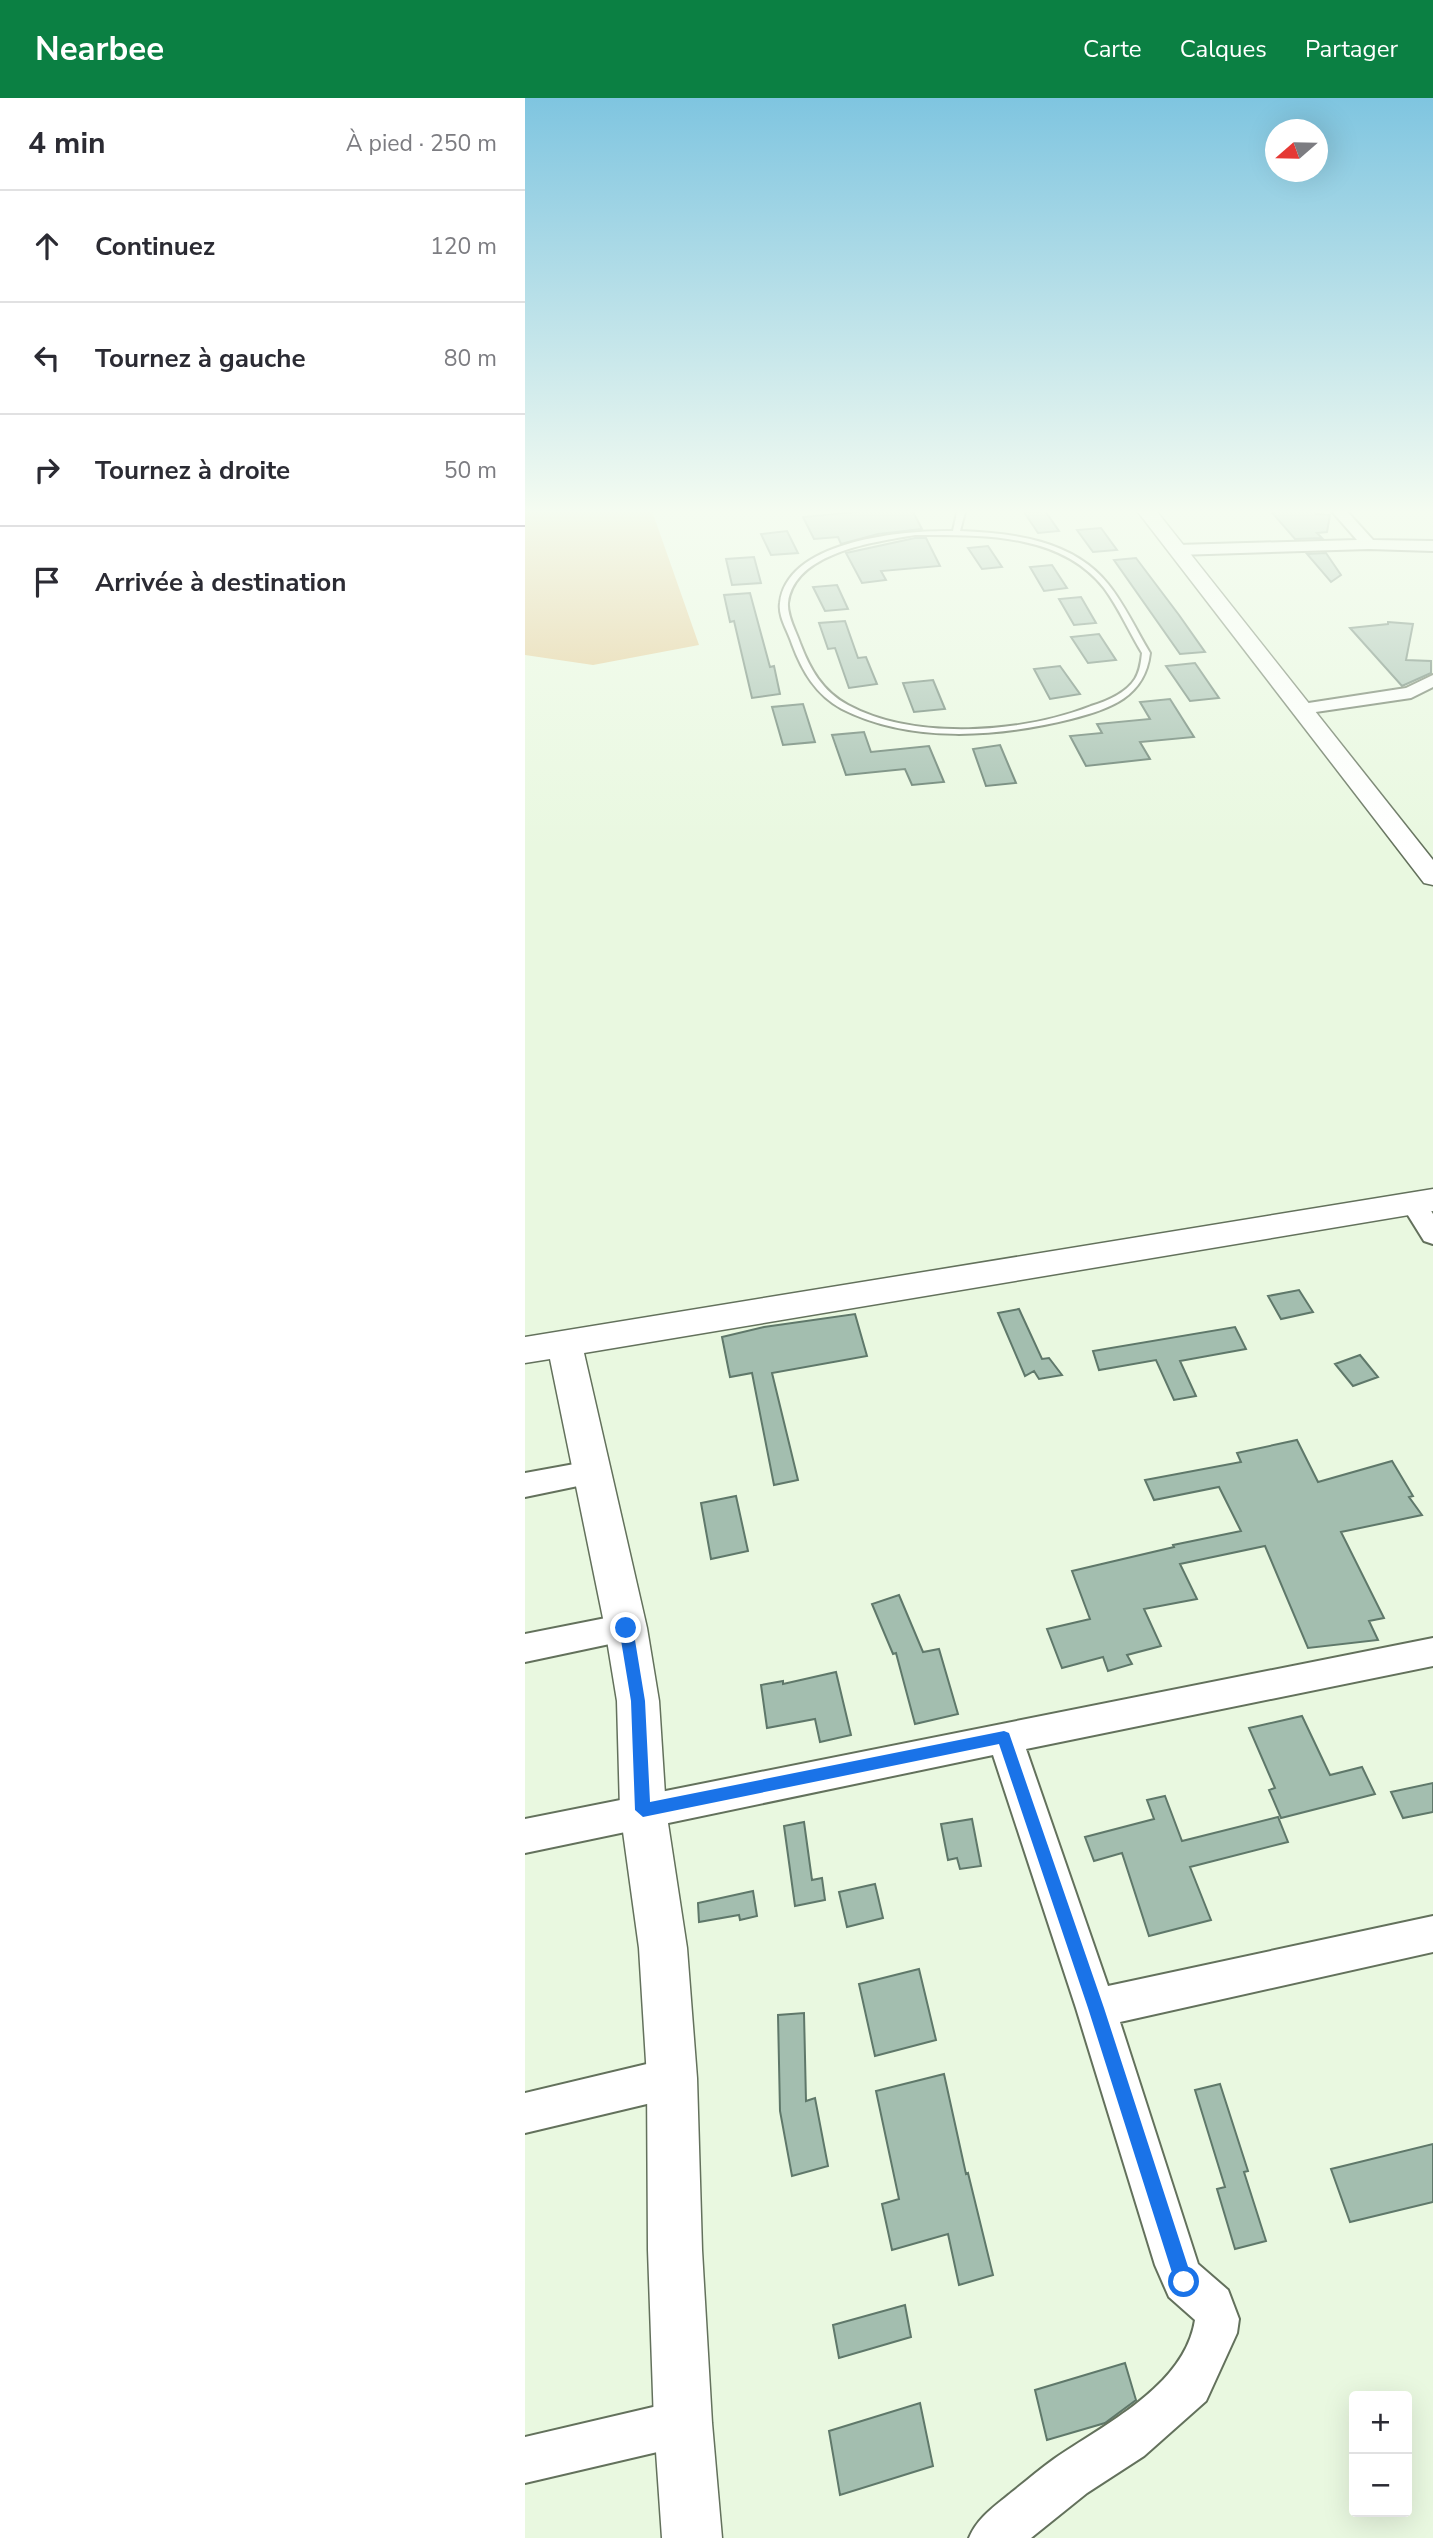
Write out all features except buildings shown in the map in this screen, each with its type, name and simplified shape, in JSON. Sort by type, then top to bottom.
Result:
[{"type":"street","points":[[1233,622],[1433,877]]},
{"type":"street","points":[[1302,709],[1411,693],[1433,680]]},
{"type":"street","points":[[692,2538],[683,2423],[675,2250],[672,2078],[663,1948],[643,1810],[638,1701],[626,1628],[591,1473],[545,1346],[1424,1202],[1433,1235]]},
{"type":"street","points":[[525,1485],[591,1473]]},
{"type":"street","points":[[525,1648],[626,1628]]},
{"type":"street","points":[[525,1836],[1004,1737],[1433,1653]]},
{"type":"street","points":[[993,2538],[1070,2476],[1128,2440],[1190,2385],[1215,2333],[1217,2319],[1212,2306],[1184,2282],[1177,2265],[1096,2008],[1004,1737]]},
{"type":"street","points":[[1096,2008],[1433,1934]]},
{"type":"street","points":[[525,2113],[672,2078]]},
{"type":"street","points":[[525,2460],[683,2423]]},
{"type":"lane","points":[[788,622],[805,671],[819,689],[845,707],[873,719],[952,730],[996,730],[1040,725],[1086,713],[1122,696],[1142,676],[1146,653],[1127,622]]},
{"type":"shaded area","points":[[525,622],[691,622],[699,645],[593,665],[525,655]]},
{"type":"route","points":[[626,1628],[638,1701],[643,1810],[1004,1737],[1096,2008],[1184,2282]]}]
